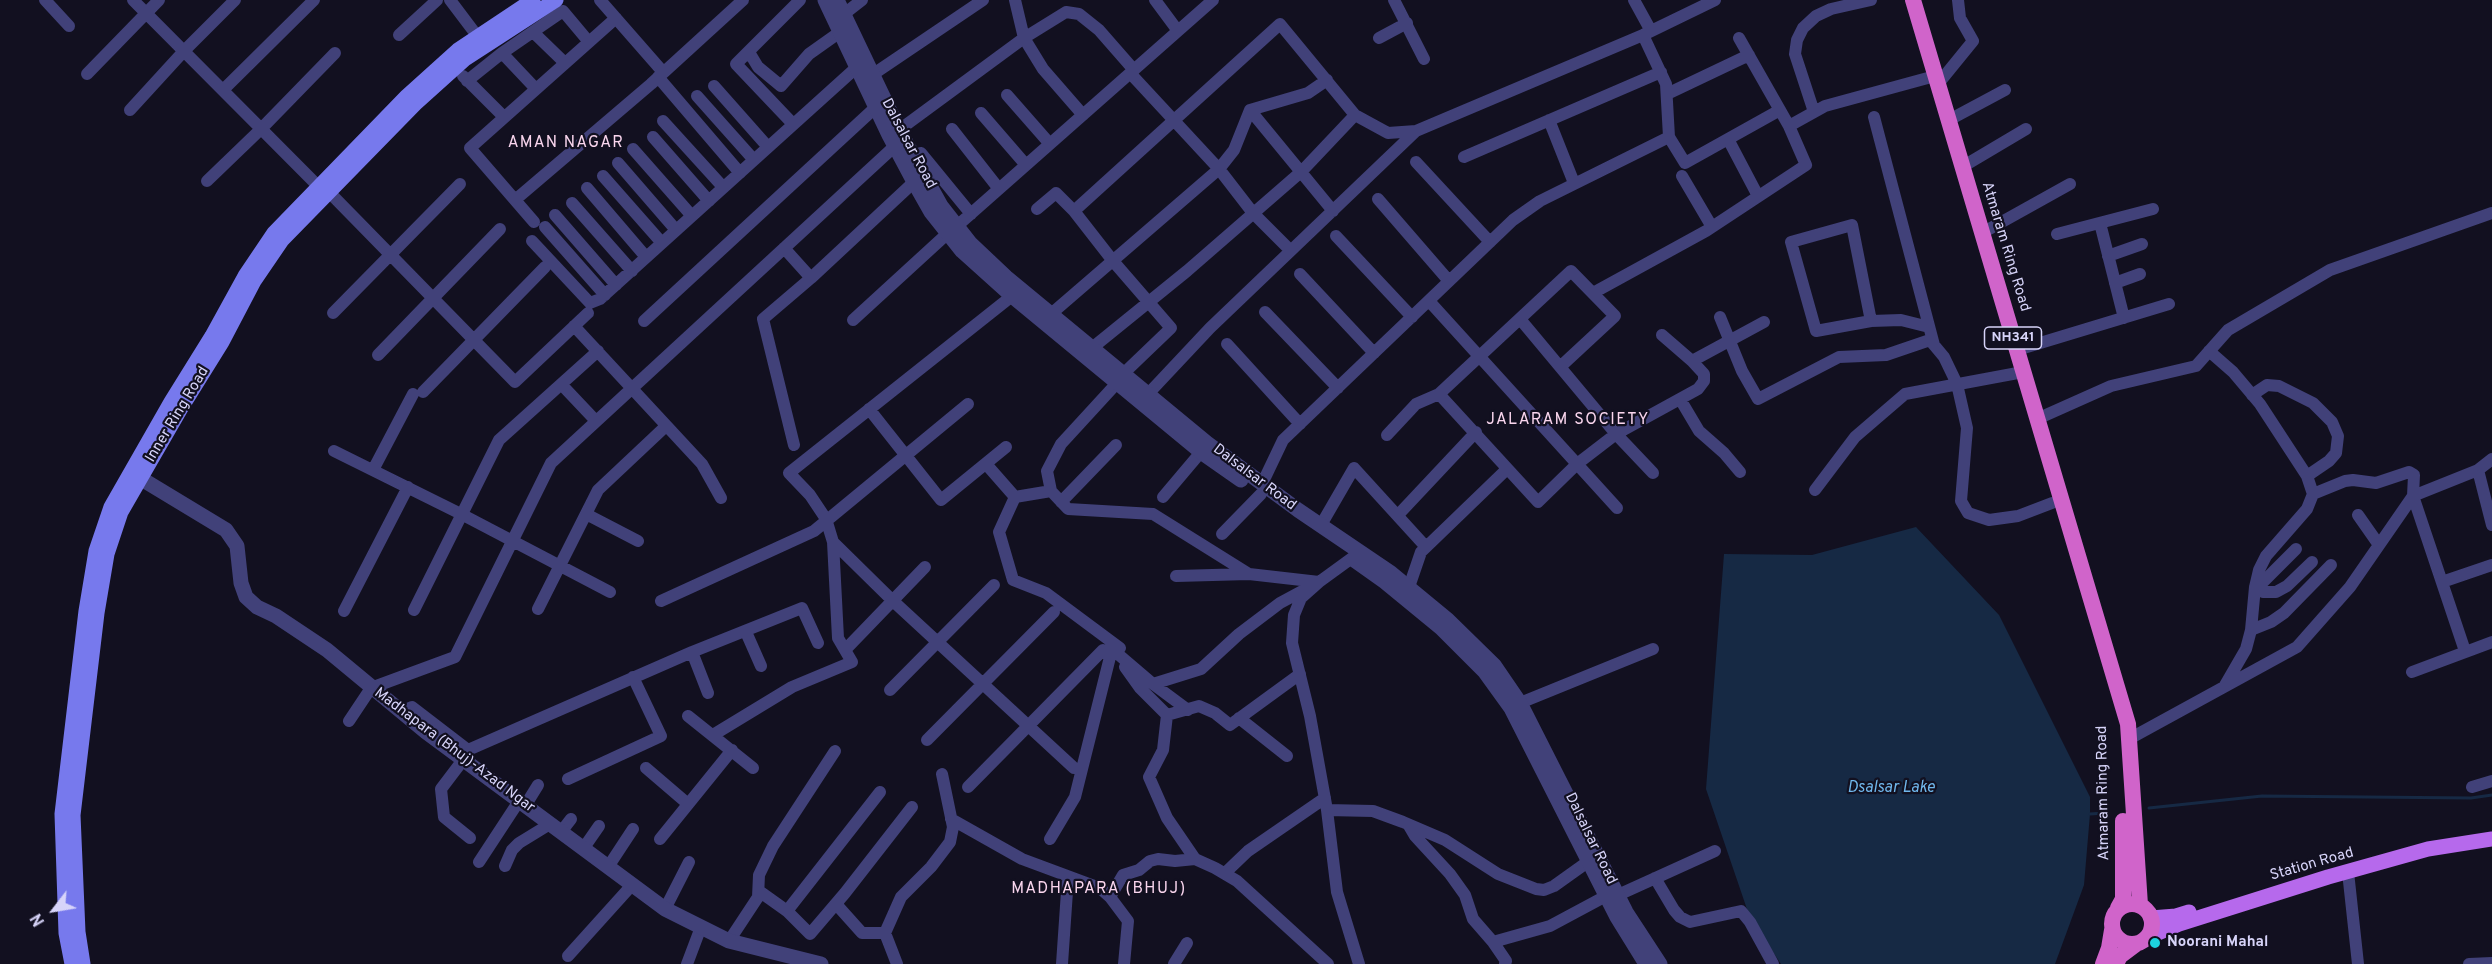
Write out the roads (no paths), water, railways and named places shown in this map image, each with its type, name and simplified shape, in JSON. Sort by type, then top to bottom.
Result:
[{"type":"highway","name":"Atmaram Ring Road","points":[[1913,0],[2127,724],[2146,911]]},
{"type":"highway","name":"Atmaram Ring Road","points":[[2114,677],[2124,730],[2123,899],[2118,908]]},
{"type":"highway","points":[[2118,908],[2129,903],[2146,911]]},
{"type":"highway","name":"NH341","points":[[2103,964],[2109,948],[2112,918],[2118,908]]},
{"type":"highway","name":"NH341","points":[[2141,941],[2151,929],[2146,911]]},
{"type":"highway","points":[[2112,930],[2119,940],[2130,944],[2141,941]]},
{"type":"highway","points":[[2116,964],[2120,956],[2141,941]]},
{"type":"main road","name":"Inner Ring Road","points":[[83,964],[78,932],[73,815],[97,613],[107,554],[121,512],[265,265],[282,240],[407,96],[458,50],[533,0]]},
{"type":"main road","name":"Inner Ring Road","points":[[72,964],[66,933],[62,814],[86,611],[96,551],[111,507],[245,276],[274,232],[324,190],[455,68],[530,15],[556,0]]},
{"type":"main road","name":"Station Road","points":[[2146,911],[2176,916],[2326,869],[2426,841],[2492,831]]},
{"type":"main road","name":"Station Road","points":[[2141,941],[2179,924],[2348,872],[2428,849],[2492,839]]},
{"type":"street","points":[[45,0],[69,26]]},
{"type":"street","points":[[133,0],[516,382],[588,313]]},
{"type":"street","points":[[87,74],[159,0]]},
{"type":"street","points":[[130,110],[235,0]]},
{"type":"street","points":[[223,90],[314,0]]},
{"type":"street","points":[[399,35],[437,0]]},
{"type":"street","points":[[450,0],[478,37]]},
{"type":"street","points":[[600,0],[740,173]]},
{"type":"street","points":[[515,200],[743,0]]},
{"type":"street","points":[[793,124],[736,64],[800,0]]},
{"type":"street","name":"Dalsalsar Road","points":[[825,0],[895,146],[931,212],[1092,348],[1120,378],[1201,452],[1321,525],[1392,573],[1448,620],[1487,658],[1520,703],[1646,964]]},
{"type":"street","points":[[840,7],[862,0]]},
{"type":"street","points":[[873,75],[983,0]]},
{"type":"street","points":[[1015,0],[1024,38],[1043,69],[1083,115]]},
{"type":"street","points":[[853,320],[1213,0]]},
{"type":"street","points":[[1394,0],[1424,59]]},
{"type":"street","points":[[1634,0],[1666,84],[1669,137],[1685,163],[1780,110]]},
{"type":"street","points":[[1074,211],[1280,24],[1356,115],[1388,133],[1416,130],[1647,33],[1715,0]]},
{"type":"street","points":[[1814,112],[1796,54],[1797,40],[1803,28],[1823,12],[1871,0]]},
{"type":"street","points":[[1789,126],[1825,106],[1936,80],[1973,41],[1960,18],[1958,0]]},
{"type":"street","points":[[1154,2],[1178,31]]},
{"type":"street","name":"Dalsalsar Road","points":[[840,7],[899,130],[962,251],[1011,296],[1120,378],[1148,394],[1262,489],[1385,582],[1441,628],[1485,672],[1511,708],[1589,861],[1659,964]]},
{"type":"street","points":[[467,81],[502,53],[564,11],[589,42]]},
{"type":"street","points":[[899,130],[1024,38],[1066,12],[1079,14],[1099,30],[1173,122],[1219,170],[1253,213],[1290,250]]},
{"type":"street","points":[[605,295],[515,200],[470,148],[616,18]]},
{"type":"street","points":[[1379,38],[1407,23]]},
{"type":"street","points":[[533,32],[565,63]]},
{"type":"street","points":[[749,52],[758,67],[781,86],[808,54],[840,32]]},
{"type":"street","points":[[1593,293],[1712,227],[1806,165],[1789,126],[1739,38]]},
{"type":"street","points":[[207,181],[335,53]]},
{"type":"street","points":[[502,53],[536,89]]},
{"type":"street","points":[[1667,94],[1749,54]]},
{"type":"street","points":[[532,241],[590,303],[600,299],[857,67]]},
{"type":"street","points":[[455,68],[504,117]]},
{"type":"street","points":[[1464,157],[1661,72]]},
{"type":"street","points":[[1250,110],[1308,93],[1328,80]]},
{"type":"street","points":[[714,87],[768,147]]},
{"type":"street","points":[[1948,120],[2005,90]]},
{"type":"street","points":[[1007,95],[1050,144]]},
{"type":"street","points":[[697,96],[754,160]]},
{"type":"street","points":[[644,321],[876,107]]},
{"type":"street","points":[[1250,110],[1333,211]]},
{"type":"street","points":[[1051,314],[1219,170],[1233,150],[1250,110]]},
{"type":"street","points":[[981,113],[1026,165]]},
{"type":"street","points":[[1092,348],[1302,171],[1356,115]]},
{"type":"street","points":[[1874,117],[1934,345]]},
{"type":"street","points":[[1549,120],[1574,183]]},
{"type":"street","points":[[663,121],[723,187]]},
{"type":"street","points":[[952,129],[999,189]]},
{"type":"street","points":[[1962,167],[2026,129]]},
{"type":"street","points":[[1148,394],[1210,328],[1416,130]]},
{"type":"street","points":[[652,137],[709,201]]},
{"type":"street","points":[[1222,534],[1262,489],[1283,440],[1513,220],[1540,201],[1669,137]]},
{"type":"street","points":[[1728,139],[1758,196]]},
{"type":"street","points":[[349,721],[371,687],[455,657],[551,463],[895,146]]},
{"type":"street","points":[[633,149],[692,216]]},
{"type":"street","points":[[921,153],[971,214]]},
{"type":"street","points":[[1416,162],[1490,242]]},
{"type":"street","points":[[618,163],[676,230]]},
{"type":"street","points":[[603,176],[662,243]]},
{"type":"street","points":[[1682,176],[1712,227]]},
{"type":"street","points":[[794,445],[763,319],[812,278],[914,182]]},
{"type":"street","points":[[333,314],[460,184]]},
{"type":"street","points":[[1982,233],[2070,184]]},
{"type":"street","points":[[586,188],[646,257]]},
{"type":"street","points":[[1037,209],[1056,193],[1074,211],[1113,261],[1171,328],[1120,378],[1061,444],[1047,471],[1051,491],[1068,509],[1153,514],[1248,574]]},
{"type":"street","points":[[1378,199],[1449,281]]},
{"type":"street","points":[[572,203],[632,271]]},
{"type":"street","points":[[2057,234],[2153,209]]},
{"type":"street","points":[[2037,418],[2111,386],[2196,366],[2228,330],[2330,270],[2492,213]]},
{"type":"street","points":[[555,216],[616,285]]},
{"type":"street","points":[[2100,223],[2124,318]]},
{"type":"street","points":[[1871,321],[1852,225],[1791,242],[1816,331],[1871,321],[1901,320],[1929,327]]},
{"type":"street","points":[[378,356],[500,229]]},
{"type":"street","points":[[1336,236],[1412,318]]},
{"type":"street","points":[[2108,256],[2142,244]]},
{"type":"street","points":[[784,248],[812,278]]},
{"type":"street","points":[[373,470],[418,393],[545,267]]},
{"type":"street","points":[[1386,435],[1416,404],[1439,394],[1571,271],[1614,315],[1560,367]]},
{"type":"street","points":[[1300,274],[1374,353]]},
{"type":"street","points":[[2115,283],[2140,274]]},
{"type":"street","points":[[713,735],[792,687],[852,662],[838,638],[833,542],[826,519],[810,495],[789,473],[1011,296]]},
{"type":"street","points":[[1429,301],[1617,508]]},
{"type":"street","points":[[2017,350],[2169,304]]},
{"type":"street","points":[[1265,312],[1338,388]]},
{"type":"street","points":[[1720,317],[1729,343],[1758,399],[1839,357],[1886,355],[1930,340],[1944,357],[1957,384],[1967,428],[1961,501],[1968,513],[1989,520],[2018,516],[2052,503]]},
{"type":"street","points":[[1520,319],[1616,434],[1653,473]]},
{"type":"street","points":[[1692,361],[1764,322]]},
{"type":"street","points":[[574,326],[702,464],[721,498]]},
{"type":"street","points":[[1439,394],[1476,432],[1506,470],[1538,502],[1577,464],[1616,434],[1698,389],[1704,381],[1704,374],[1662,334]]},
{"type":"street","points":[[1227,344],[1300,424]]},
{"type":"street","points":[[414,610],[464,515],[499,440],[598,351]]},
{"type":"street","points":[[2209,351],[2233,372],[2252,395],[2307,476],[2313,494],[2307,509],[2266,556],[2256,588],[2251,630],[2246,649],[2224,687]]},
{"type":"street","points":[[1815,490],[1855,437],[1905,394],[2023,372]]},
{"type":"street","points":[[561,384],[596,422]]},
{"type":"street","points":[[2252,395],[2267,386],[2279,386],[2313,403],[2331,422],[2338,436],[2336,453],[2329,461],[2307,476]]},
{"type":"street","points":[[1680,399],[1699,432],[1724,453],[1740,472]]},
{"type":"street","points":[[661,601],[814,531],[968,404]]},
{"type":"street","points":[[869,409],[941,500],[1006,447]]},
{"type":"street","points":[[538,609],[598,490],[666,426]]},
{"type":"street","points":[[1398,515],[1476,432]]},
{"type":"street","points":[[1061,502],[1116,445]]},
{"type":"street","points":[[334,451],[464,515],[610,592]]},
{"type":"street","points":[[1163,497],[1201,452]]},
{"type":"street","points":[[2129,739],[2297,647],[2350,587],[2414,496],[2478,470],[2492,459]]},
{"type":"street","points":[[986,464],[1015,497]]},
{"type":"street","points":[[1321,525],[1354,468],[1426,548]]},
{"type":"street","points":[[1409,587],[1421,552],[1506,470]]},
{"type":"street","points":[[2478,470],[2492,525]]},
{"type":"street","points":[[2313,494],[2346,481],[2376,483],[2409,472],[2416,477],[2414,496],[2465,651]]},
{"type":"street","name":"Madhapara (Bhuj)-Azad Ngar","points":[[140,478],[226,530],[237,546],[241,583],[246,597],[257,607],[276,616],[327,650],[463,760],[665,909],[729,941],[821,964]]},
{"type":"street","points":[[344,610],[408,488]]},
{"type":"street","points":[[1015,497],[1051,491]]},
{"type":"street","points":[[968,787],[1027,725],[1107,649],[1120,648],[1046,593],[1013,580],[999,532],[1015,497]]},
{"type":"street","points":[[586,514],[639,541]]},
{"type":"street","points":[[2358,515],[2379,545]]},
{"type":"street","points":[[833,542],[893,601],[1074,768]]},
{"type":"street","points":[[2256,588],[2296,549]]},
{"type":"street","points":[[1153,684],[1201,669],[1239,634],[1280,603],[1318,582],[1352,558]]},
{"type":"street","points":[[2256,588],[2271,593],[2281,590],[2312,562]]},
{"type":"street","points":[[2251,630],[2271,622],[2284,613],[2331,564]]},
{"type":"street","points":[[2442,582],[2492,565]]},
{"type":"street","points":[[845,650],[925,567]]},
{"type":"street","points":[[1176,576],[1248,574],[1318,582]]},
{"type":"street","points":[[1318,582],[1301,598],[1294,615],[1292,643],[1310,716],[1326,804],[1338,892],[1359,964]]},
{"type":"street","points":[[890,690],[994,585]]},
{"type":"street","points":[[401,712],[412,707],[468,750],[633,676],[802,608],[818,643]]},
{"type":"street","points":[[927,740],[1054,612]]},
{"type":"street","points":[[746,632],[761,666]]},
{"type":"street","points":[[2412,672],[2492,642]]},
{"type":"street","points":[[1107,649],[1188,710]]},
{"type":"street","points":[[1107,649],[1140,688],[1167,715]]},
{"type":"street","points":[[1050,839],[1075,796],[1107,649]]},
{"type":"street","points":[[1520,703],[1653,649]]},
{"type":"street","points":[[692,652],[708,693]]},
{"type":"street","points":[[1167,715],[1200,706],[1215,713],[1230,725],[1300,674]]},
{"type":"street","points":[[568,779],[661,736],[633,676]]},
{"type":"street","points":[[1167,715],[1163,750],[1149,777],[1167,818],[1196,859]]},
{"type":"street","points":[[688,716],[753,768]]},
{"type":"street","points":[[1239,718],[1287,756]]},
{"type":"street","points":[[660,838],[732,750]]},
{"type":"street","points":[[729,941],[759,891],[759,875],[762,868],[835,751]]},
{"type":"street","points":[[463,760],[441,789],[444,817],[470,838]]},
{"type":"street","points":[[646,768],[688,804]]},
{"type":"street","points":[[897,964],[885,933],[902,897],[931,867],[950,842],[953,827],[942,774]]},
{"type":"street","points":[[2472,787],[2492,781]]},
{"type":"street","points":[[479,862],[538,785]]},
{"type":"street","points":[[786,911],[880,792]]},
{"type":"street","points":[[1225,873],[1248,851],[1326,804],[1373,811],[1408,824],[1445,840],[1498,874],[1536,889],[1544,890],[1554,886],[1589,861]]},
{"type":"street","points":[[759,891],[786,911],[810,934],[912,807]]},
{"type":"street","points":[[505,866],[512,850],[519,843],[571,819]]},
{"type":"street","points":[[951,819],[1022,859],[1100,888],[1110,897],[1128,921],[1124,964]]},
{"type":"street","points":[[1408,824],[1415,836],[1450,873],[1465,895],[1473,919],[1493,942],[1506,961],[1505,964]]},
{"type":"street","points":[[583,849],[599,826]]},
{"type":"street","points":[[608,867],[633,829]]},
{"type":"street","points":[[1493,942],[1550,926],[1612,895],[1715,851]]},
{"type":"street","points":[[1110,897],[1123,875],[1139,870],[1150,861],[1196,859],[1225,873],[1258,899],[1328,964]]},
{"type":"street","points":[[665,909],[689,862]]},
{"type":"street","points":[[2348,872],[2358,964]]},
{"type":"street","points":[[1062,964],[1068,877]]},
{"type":"street","points":[[1655,878],[1674,910],[1680,917],[1690,922],[1741,911],[1750,922],[1773,964]]},
{"type":"street","points":[[568,956],[632,885]]},
{"type":"street","points":[[836,904],[862,933],[885,933]]},
{"type":"street","points":[[687,964],[701,927]]},
{"type":"street","points":[[1174,964],[1187,944]]},
{"type":"street","points":[[778,964],[794,957]]},
{"type":"street","points":[[2469,964],[2492,963]]},
{"type":"water","name":"Dsalsar Lake","points":[[1916,527],[1999,615],[2090,797],[2084,885],[2055,964],[1781,964],[1750,918],[1706,789],[1724,554],[1812,555]]},
{"type":"waterway","points":[[2149,808],[2262,796],[2471,798],[2492,795]]},
{"type":"waterway","points":[[2090,814],[2105,813]]},
{"type":"place","name":"Noorani Mahal","points":[[2155,943]]},
{"type":"district","name":"AMAN NAGAR","points":[[566,144]]},
{"type":"district","name":"JALARAM SOCIETY","points":[[1568,421]]},
{"type":"district","name":"MADHAPARA (BHUJ)","points":[[1099,890]]}]
